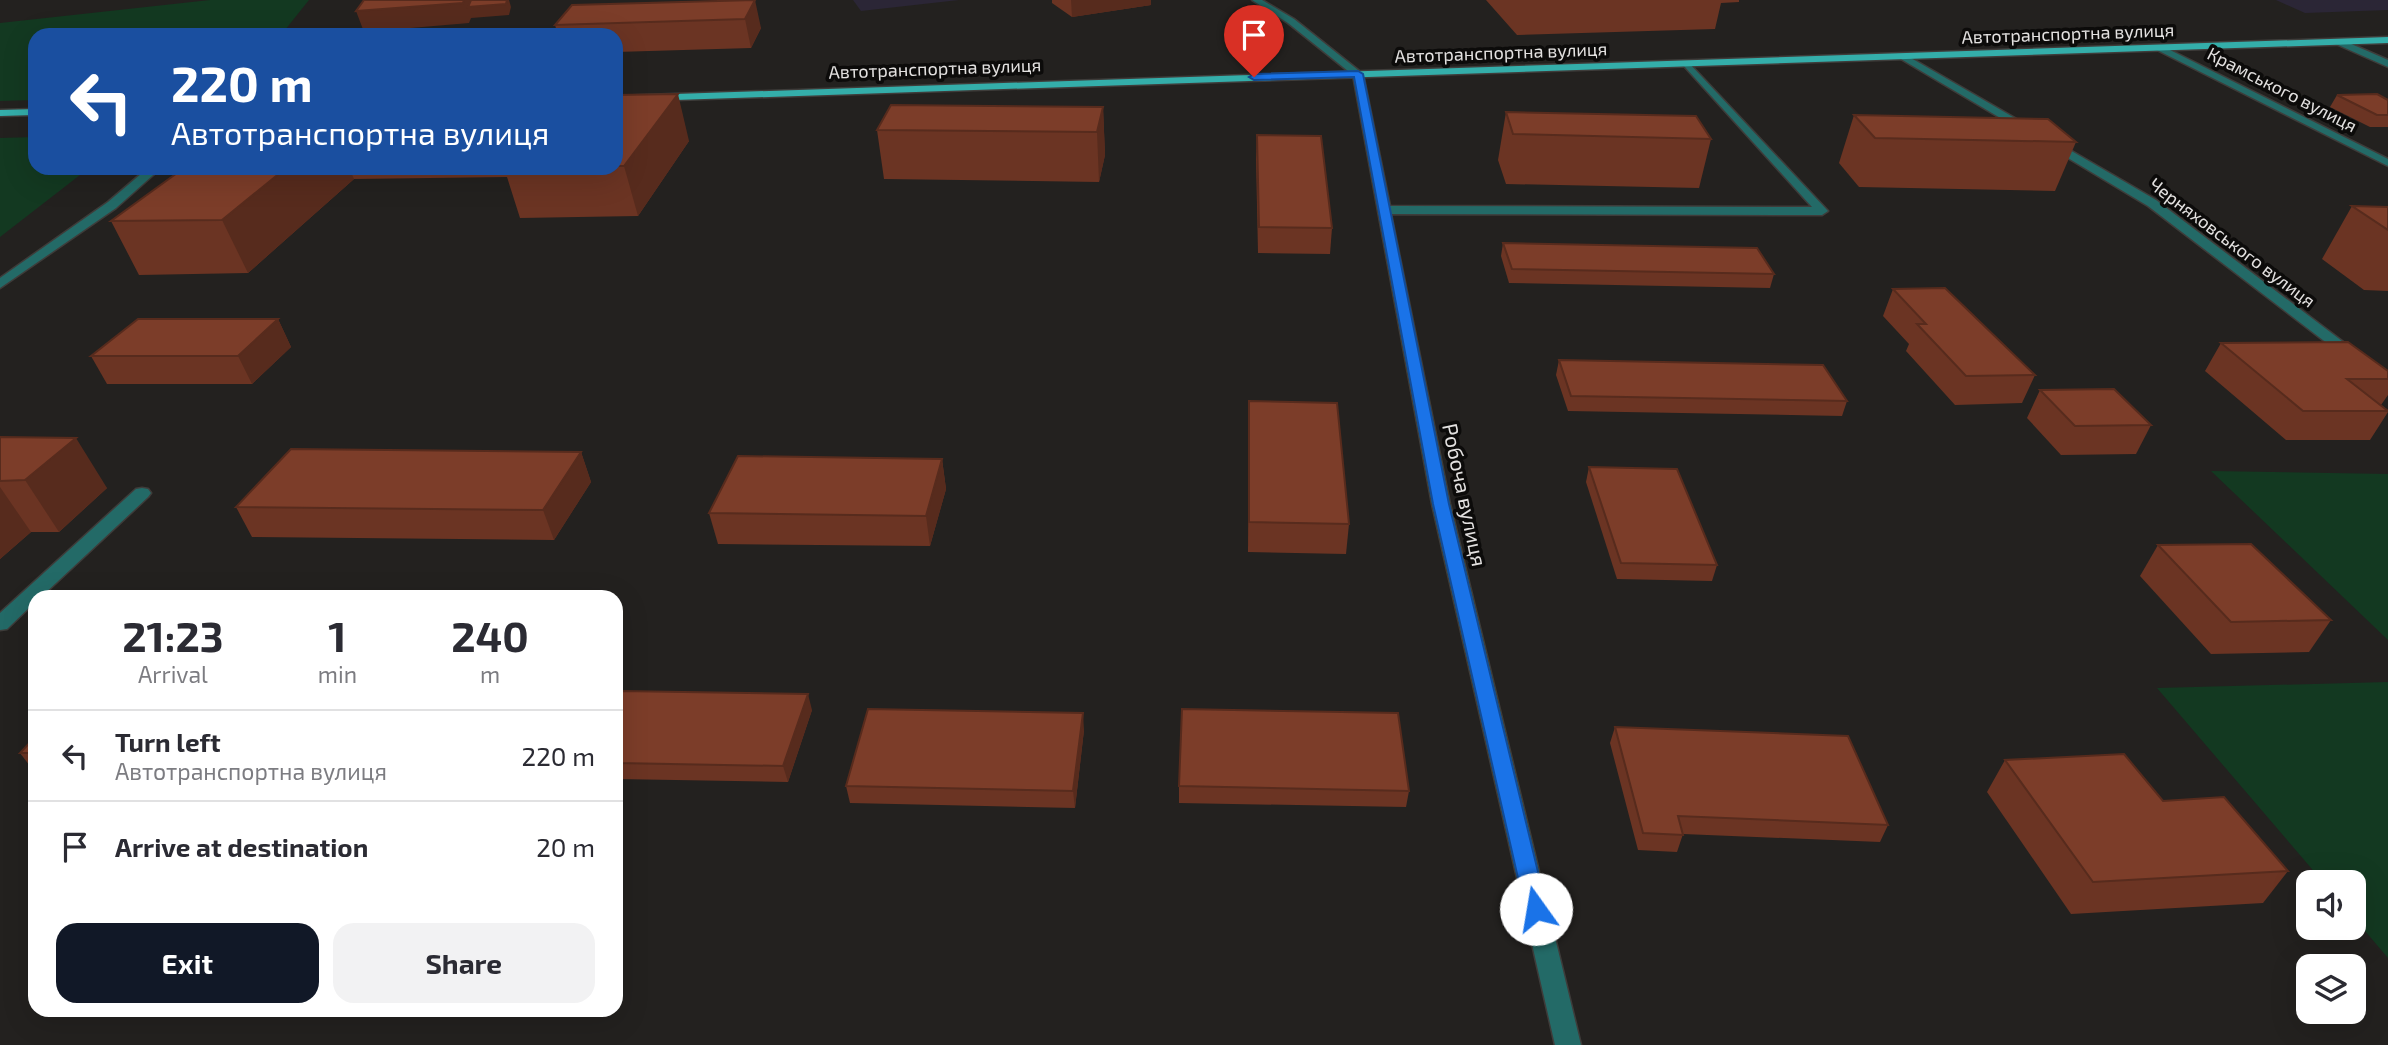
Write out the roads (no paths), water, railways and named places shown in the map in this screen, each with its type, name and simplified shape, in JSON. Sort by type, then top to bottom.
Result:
[{"type":"main road","name":"Автотранспортна вулиця","points":[[623,99],[2388,40]]},
{"type":"main road","points":[[0,113],[28,112]]},
{"type":"street","points":[[1256,0],[1291,21],[1358,74]]},
{"type":"street","points":[[2339,42],[2388,64]]},
{"type":"street","name":"Крамського вулиця","points":[[2161,48],[2388,163]]},
{"type":"street","name":"Черняховського вулиця","points":[[1904,57],[2152,202],[2388,383]]},
{"type":"street","points":[[1385,210],[1822,211],[1687,64]]},
{"type":"street","name":"Робоча вулиця","points":[[1358,74],[1441,504],[1568,1045]]},
{"type":"street","points":[[0,284],[112,205],[147,175]]},
{"type":"street","points":[[37,590],[142,493]]},
{"type":"street","points":[[0,624],[28,598]]}]
